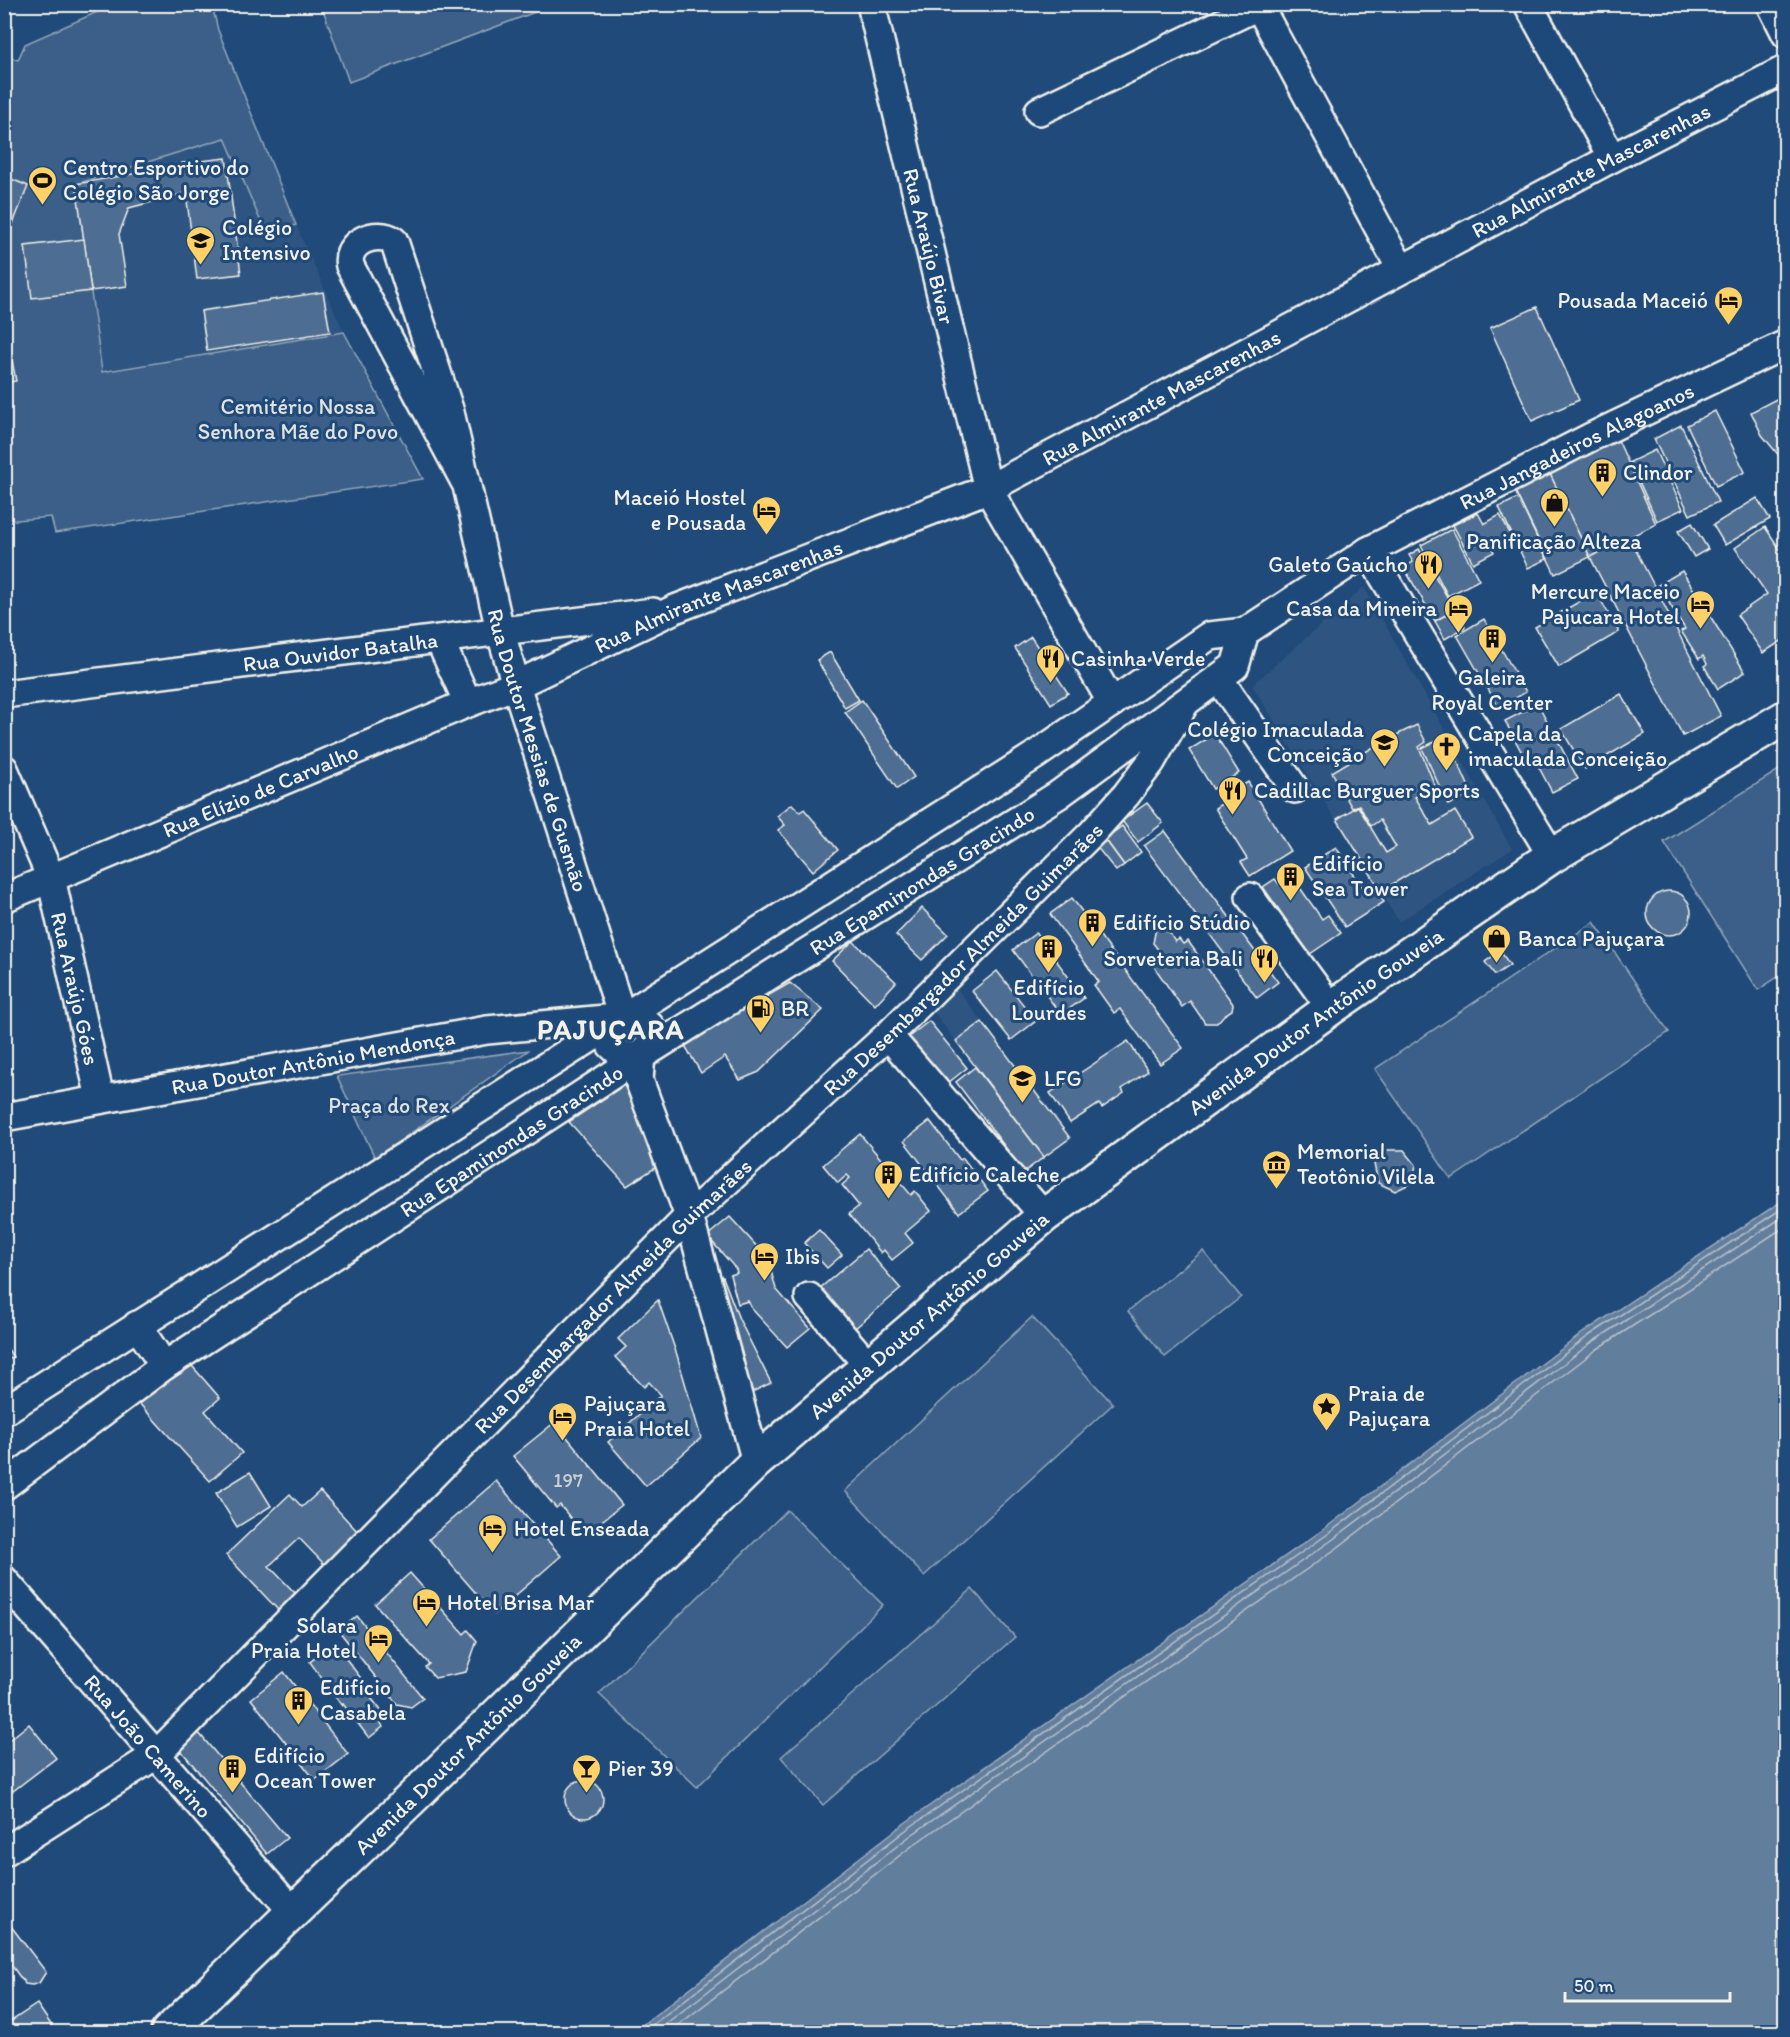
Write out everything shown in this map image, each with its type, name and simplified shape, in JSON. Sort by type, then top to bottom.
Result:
[{"type":"main road","name":"Avenida Doutor Antônio Gouveia","points":[[168,2032],[411,1799],[756,1462],[1044,1216],[1331,1008],[1552,856],[1785,717]]},
{"type":"street","name":"Rua Araújo Bivar","points":[[871,4],[988,489],[1112,703]]},
{"type":"street","points":[[1528,4],[1612,158]]},
{"type":"street","points":[[1771,4],[1785,34]]},
{"type":"street","points":[[1039,111],[1261,5],[1401,269]]},
{"type":"street","name":"Rua Almirante Mascarenhas","points":[[516,685],[675,609],[988,489],[1401,269],[1785,69]]},
{"type":"street","name":"Rua Doutor Messias de Gusmão","points":[[465,482],[350,266],[348,259],[352,250],[358,243],[371,237],[384,236],[394,242],[434,362],[450,412],[500,630],[622,1017]]},
{"type":"street","name":"Rua Jangadeiros Alagoanos","points":[[1368,551],[1589,438],[1785,344]]},
{"type":"street","points":[[405,370],[434,362]]},
{"type":"street","points":[[1368,551],[1552,856]]},
{"type":"street","name":"Rua Epaminondas Gracindo","points":[[4,1411],[1024,762],[1209,636],[1245,632],[1368,551]]},
{"type":"street","name":"Rua Ouvidor Batalha","points":[[4,694],[675,609]]},
{"type":"street","name":"Rua Epaminondas Gracindo","points":[[4,1486],[164,1366],[641,1056],[1058,795],[1235,666],[1245,632]]},
{"type":"street","points":[[439,639],[468,703]]},
{"type":"street","points":[[1219,679],[1295,789]]},
{"type":"street","name":"Rua Elízio de Carvalho","points":[[4,898],[468,703],[516,685]]},
{"type":"street","name":"Rua Desembargador Almeida Guimarães","points":[[4,1852],[156,1755],[689,1216],[888,1035],[1093,832],[1126,795],[1151,762],[1185,703]]},
{"type":"street","points":[[4,769],[51,878]]},
{"type":"street","name":"Rua Araújo Góes","points":[[51,878],[100,1098]]},
{"type":"street","points":[[1250,897],[1331,1008]]},
{"type":"street","points":[[622,1017],[611,1031],[611,1046],[623,1056],[641,1056],[639,1080],[689,1216],[756,1462]]},
{"type":"street","name":"Rua Doutor Antônio Mendonça","points":[[4,1117],[487,1030],[622,1017]]},
{"type":"street","points":[[888,1035],[1044,1216]]},
{"type":"street","points":[[809,1297],[868,1365]]},
{"type":"street","points":[[137,1325],[164,1366]]},
{"type":"street","name":"Rua João Camerino","points":[[4,1580],[293,1912]]},
{"type":"shaded area","name":"Colégio Intensivo","points":[[225,138],[267,236],[296,225],[344,332],[102,372],[76,184]]},
{"type":"shaded area","name":"Colégio Imaculada Conceição","points":[[1364,587],[1512,849],[1399,922],[1252,685]]},
{"type":"shaded area","name":"LFG","points":[[956,987],[1070,1138],[1044,1157],[930,1007]]},
{"type":"green space","points":[[321,4],[554,4],[554,5],[349,82]]},
{"type":"green space","name":"Cemitério Nossa Senhora Mãe do Povo","points":[[113,5],[212,5],[218,30],[296,225],[267,236],[225,138],[76,184],[102,372],[344,332],[423,479],[55,533],[51,517],[5,521],[4,55],[18,60],[25,44]]},
{"type":"green space","points":[[1785,766],[1785,972],[1758,990],[1664,842]]},
{"type":"green space","points":[[1594,922],[1669,1032],[1451,1179],[1375,1069]]},
{"type":"green space","name":"Praça do Rex","points":[[529,1050],[375,1158],[337,1076]]},
{"type":"green space","points":[[1203,1251],[1241,1297],[1165,1357],[1128,1311]]},
{"type":"green space","points":[[1032,1317],[1113,1404],[924,1576],[845,1491]]},
{"type":"green space","points":[[787,1510],[883,1605],[697,1787],[599,1694]]},
{"type":"green space","points":[[972,1589],[1015,1637],[823,1805],[781,1757]]},
{"type":"water","points":[[1785,1199],[1785,2032],[633,2032],[902,1825],[1324,1529],[1584,1332]]},
{"type":"building","points":[[226,158],[241,274],[197,279],[186,193],[129,208],[119,234],[127,286],[91,291],[76,184],[183,165],[182,163]]},
{"type":"building","points":[[4,176],[28,186],[10,231],[4,229]]},
{"type":"building","points":[[84,239],[91,291],[32,298],[25,246]]},
{"type":"building","points":[[323,292],[330,332],[207,351],[201,311]]},
{"type":"building","points":[[1537,307],[1579,400],[1532,421],[1490,328]]},
{"type":"building","points":[[4,319],[16,381],[4,383]]},
{"type":"building","points":[[1786,394],[1786,464],[1762,435],[1751,412]]},
{"type":"building","points":[[1715,411],[1745,472],[1716,486],[1687,425]]},
{"type":"building","points":[[1681,425],[1718,502],[1690,515],[1654,439]]},
{"type":"building","name":"Clindor","points":[[1618,440],[1656,524],[1590,557],[1548,470]]},
{"type":"building","points":[[1655,450],[1683,509],[1657,521],[1630,462]]},
{"type":"building","name":"Panificação Alteza","points":[[1548,470],[1590,557],[1555,574],[1513,487]]},
{"type":"building","points":[[1518,498],[1547,559],[1528,568],[1499,507]]},
{"type":"building","points":[[1757,498],[1770,519],[1725,545],[1713,525]]},
{"type":"building","points":[[1478,513],[1484,524],[1500,515],[1512,537],[1492,548],[1494,552],[1473,563],[1453,525]]},
{"type":"building","points":[[1692,523],[1708,549],[1694,557],[1678,531]]},
{"type":"building","points":[[1765,527],[1786,558],[1786,638],[1763,653],[1737,615],[1767,594],[1735,548]]},
{"type":"building","points":[[1452,529],[1479,580],[1448,596],[1421,545]]},
{"type":"building","points":[[1629,537],[1721,716],[1683,736],[1590,557]]},
{"type":"building","name":"Galeto Gaúcho","points":[[1419,549],[1455,610],[1435,621],[1404,568],[1413,562],[1409,555]]},
{"type":"building","name":"Mercure Maceio Pajucara Hotel","points":[[1682,571],[1745,672],[1718,689],[1704,666],[1707,664],[1703,656],[1699,659],[1681,631],[1685,629],[1658,585]]},
{"type":"building","points":[[1596,592],[1619,632],[1559,667],[1535,627]]},
{"type":"building","points":[[1455,610],[1465,627],[1445,639],[1435,621]]},
{"type":"building","name":"Galeira Royal Center","points":[[1484,619],[1526,692],[1499,708],[1457,635]]},
{"type":"building","points":[[1031,637],[1068,693],[1051,704],[1015,648]]},
{"type":"building","points":[[830,652],[859,700],[845,708],[817,660]]},
{"type":"building","points":[[1621,694],[1645,734],[1585,769],[1561,729]]},
{"type":"building","points":[[862,700],[914,777],[897,789],[845,712]]},
{"type":"building","points":[[1538,704],[1578,779],[1552,792],[1536,762],[1529,766],[1505,721]]},
{"type":"building","points":[[1417,725],[1426,742],[1419,747],[1435,786],[1415,797],[1432,825],[1455,811],[1471,837],[1381,891],[1337,819],[1358,806],[1386,853],[1396,847],[1380,820],[1371,826],[1359,805],[1352,808],[1332,772],[1382,742]]},
{"type":"building","points":[[1215,734],[1239,773],[1213,789],[1189,750]]},
{"type":"building","name":"Capela da imaculada Conceição","points":[[1446,736],[1472,794],[1448,805],[1422,748]]},
{"type":"building","points":[[1248,782],[1290,851],[1250,876],[1241,862],[1247,859],[1215,808],[1233,797],[1230,793]]},
{"type":"building","points":[[1147,803],[1163,823],[1138,842],[1122,821]]},
{"type":"building","points":[[792,804],[800,812],[804,809],[838,850],[813,871],[778,830],[785,825],[777,816]]},
{"type":"building","points":[[1122,826],[1141,852],[1124,865],[1105,839]]},
{"type":"building","points":[[1165,831],[1278,982],[1257,998],[1144,846]]},
{"type":"building","points":[[1105,839],[1124,865],[1116,871],[1096,846]]},
{"type":"building","points":[[1336,847],[1362,887],[1371,882],[1384,902],[1345,927],[1305,867]]},
{"type":"building","name":"Edifício Sea Tower","points":[[1291,875],[1322,919],[1328,915],[1341,933],[1310,954],[1263,887],[1275,879],[1279,884]]},
{"type":"building","points":[[1669,891],[1684,898],[1691,913],[1684,928],[1669,935],[1654,928],[1647,913],[1654,898]]},
{"type":"building","name":"Edifício Stúdio","points":[[1072,898],[1183,1048],[1160,1064],[1120,1009],[1114,1013],[1094,985],[1099,982],[1050,914]]},
{"type":"building","points":[[922,908],[948,934],[922,960],[896,935]]},
{"type":"building","points":[[1156,928],[1169,932],[1175,942],[1179,939],[1183,944],[1188,941],[1233,1004],[1232,1010],[1217,1023],[1205,1023],[1190,1001],[1182,1007],[1153,965],[1157,963],[1153,957],[1160,952],[1153,943]]},
{"type":"building","name":"Edifício Lourdes","points":[[1036,933],[1084,998],[1061,1015],[1013,950]]},
{"type":"building","points":[[853,941],[896,982],[875,1005],[832,961]]},
{"type":"building","name":"Banca Pajuçara","points":[[1500,951],[1510,965],[1495,975],[1485,962]]},
{"type":"building","points":[[997,971],[1036,1021],[1011,1040],[972,991]]},
{"type":"building","points":[[790,983],[823,1010],[759,1072],[740,1080],[725,1057],[701,1073],[684,1044]]},
{"type":"building","points":[[929,1021],[967,1068],[944,1086],[906,1039]]},
{"type":"building","name":"LFG","points":[[982,1022],[1070,1138],[1044,1157],[956,1041]]},
{"type":"building","points":[[1128,1041],[1148,1071],[1122,1089],[1124,1093],[1102,1108],[1099,1104],[1070,1123],[1050,1093]]},
{"type":"building","points":[[975,1067],[1044,1157],[1024,1172],[956,1082]]},
{"type":"building","points":[[624,1085],[658,1166],[627,1186],[569,1122]]},
{"type":"building","points":[[930,1121],[960,1160],[963,1158],[988,1191],[959,1213],[904,1141]]},
{"type":"building","name":"Edifício Caleche","points":[[860,1134],[911,1195],[915,1191],[931,1211],[905,1233],[913,1243],[892,1260],[884,1250],[881,1253],[849,1214],[859,1206],[842,1185],[850,1178],[847,1175],[838,1183],[823,1165]]},
{"type":"building","points":[[1386,1150],[1404,1150],[1416,1165],[1412,1183],[1395,1191],[1378,1183],[1374,1164]]},
{"type":"building","points":[[730,1217],[761,1251],[769,1264],[776,1289],[810,1328],[787,1347],[752,1309],[748,1301],[738,1304],[730,1275],[737,1273],[736,1269],[707,1236]]},
{"type":"building","points":[[819,1230],[842,1255],[827,1268],[804,1243]]},
{"type":"building","points":[[866,1249],[901,1289],[847,1335],[812,1295]]},
{"type":"building","points":[[723,1277],[739,1319],[771,1383],[744,1396],[709,1282]]},
{"type":"building","points":[[658,1300],[701,1438],[646,1486],[608,1442],[661,1395],[649,1382],[644,1387],[615,1357],[626,1347],[618,1339]]},
{"type":"building","points":[[4,1343],[13,1357],[4,1363]]},
{"type":"building","points":[[186,1359],[220,1398],[205,1411],[242,1453],[210,1481],[137,1401]]},
{"type":"building","points":[[555,1422],[622,1505],[584,1535],[560,1505],[556,1508],[513,1456]]},
{"type":"building","points":[[250,1472],[271,1506],[237,1527],[216,1493]]},
{"type":"building","points":[[496,1481],[561,1556],[494,1614],[429,1539]]},
{"type":"building","points":[[320,1491],[358,1532],[324,1564],[299,1538],[269,1566],[296,1594],[279,1611],[226,1555],[290,1494],[302,1507]]},
{"type":"building","points":[[410,1573],[464,1634],[468,1630],[477,1641],[466,1672],[435,1678],[425,1667],[429,1664],[375,1604]]},
{"type":"building","points":[[357,1616],[423,1698],[411,1707],[397,1704],[339,1631]]},
{"type":"building","points":[[330,1646],[337,1654],[340,1651],[363,1681],[360,1684],[387,1718],[381,1723],[383,1727],[369,1738],[310,1662]]},
{"type":"building","name":"Edifício Casabela","points":[[284,1672],[348,1754],[315,1780],[251,1699]]},
{"type":"building","points":[[29,1724],[56,1758],[13,1791],[4,1781],[4,1744]]},
{"type":"building","name":"Edifício Ocean Tower","points":[[198,1732],[287,1838],[267,1854],[179,1748]]},
{"type":"building","points":[[584,1780],[598,1785],[603,1799],[598,1813],[584,1818],[570,1813],[565,1799],[570,1785]]},
{"type":"building","points":[[4,1917],[46,1972],[39,1983],[25,1984],[4,1955]]},
{"type":"building","points":[[37,2004],[56,2032],[4,2032],[4,2026]]},
{"type":"building","points":[[270,2029],[274,2032],[253,2032]]},
{"type":"place","name":"Centro Esportivo do Colégio São Jorge","points":[[42,206]]},
{"type":"place","name":"Colégio Intensivo","points":[[201,266]]},
{"type":"place","name":"Pousada Maceió","points":[[1729,326]]},
{"type":"place","name":"Clindor","points":[[1602,498]]},
{"type":"place","name":"Panificação Alteza","points":[[1554,528]]},
{"type":"place","name":"Maceió Hostel e Pousada","points":[[767,536]]},
{"type":"place","name":"Galeto Gaúcho","points":[[1429,590]]},
{"type":"place","name":"Mercure Maceio Pajucara Hotel","points":[[1701,630]]},
{"type":"place","name":"Casa da Mineira","points":[[1458,634]]},
{"type":"place","name":"Galeira Royal Center","points":[[1492,664]]},
{"type":"place","name":"Casinha Verde","points":[[1050,684]]},
{"type":"place","name":"Colégio Imaculada Conceição","points":[[1385,768]]},
{"type":"place","name":"Capela da imaculada Conceição","points":[[1447,772]]},
{"type":"place","name":"Cadillac Burguer Sports","points":[[1233,816]]},
{"type":"place","name":"Edifício Sea Tower","points":[[1291,902]]},
{"type":"place","name":"Edifício Stúdio","points":[[1092,948]]},
{"type":"place","name":"Banca Pajuçara","points":[[1497,964]]},
{"type":"place","name":"Edifício Lourdes","points":[[1049,974]]},
{"type":"place","name":"Sorveteria Bali","points":[[1264,984]]},
{"type":"place","name":"BR","points":[[760,1034]]},
{"type":"place","name":"LFG","points":[[1023,1104]]},
{"type":"place","name":"Memorial Teotônio Vilela","points":[[1276,1190]]},
{"type":"place","name":"Edifício Caleche","points":[[888,1200]]},
{"type":"place","name":"Ibis","points":[[764,1282]]},
{"type":"place","name":"Praia de Pajuçara","points":[[1327,1432]]},
{"type":"place","name":"Pajuçara Praia Hotel","points":[[563,1442]]},
{"type":"place","name":"Hotel Enseada","points":[[493,1554]]},
{"type":"place","name":"Hotel Brisa Mar","points":[[426,1628]]},
{"type":"place","name":"Solara Praia Hotel","points":[[378,1664]]},
{"type":"place","name":"Edifício Casabela","points":[[299,1726]]},
{"type":"place","name":"Edifício Ocean Tower","points":[[233,1794]]},
{"type":"place","name":"Pier 39","points":[[587,1794]]},
{"type":"district","name":"PAJUÇARA","points":[[611,1029]]}]
